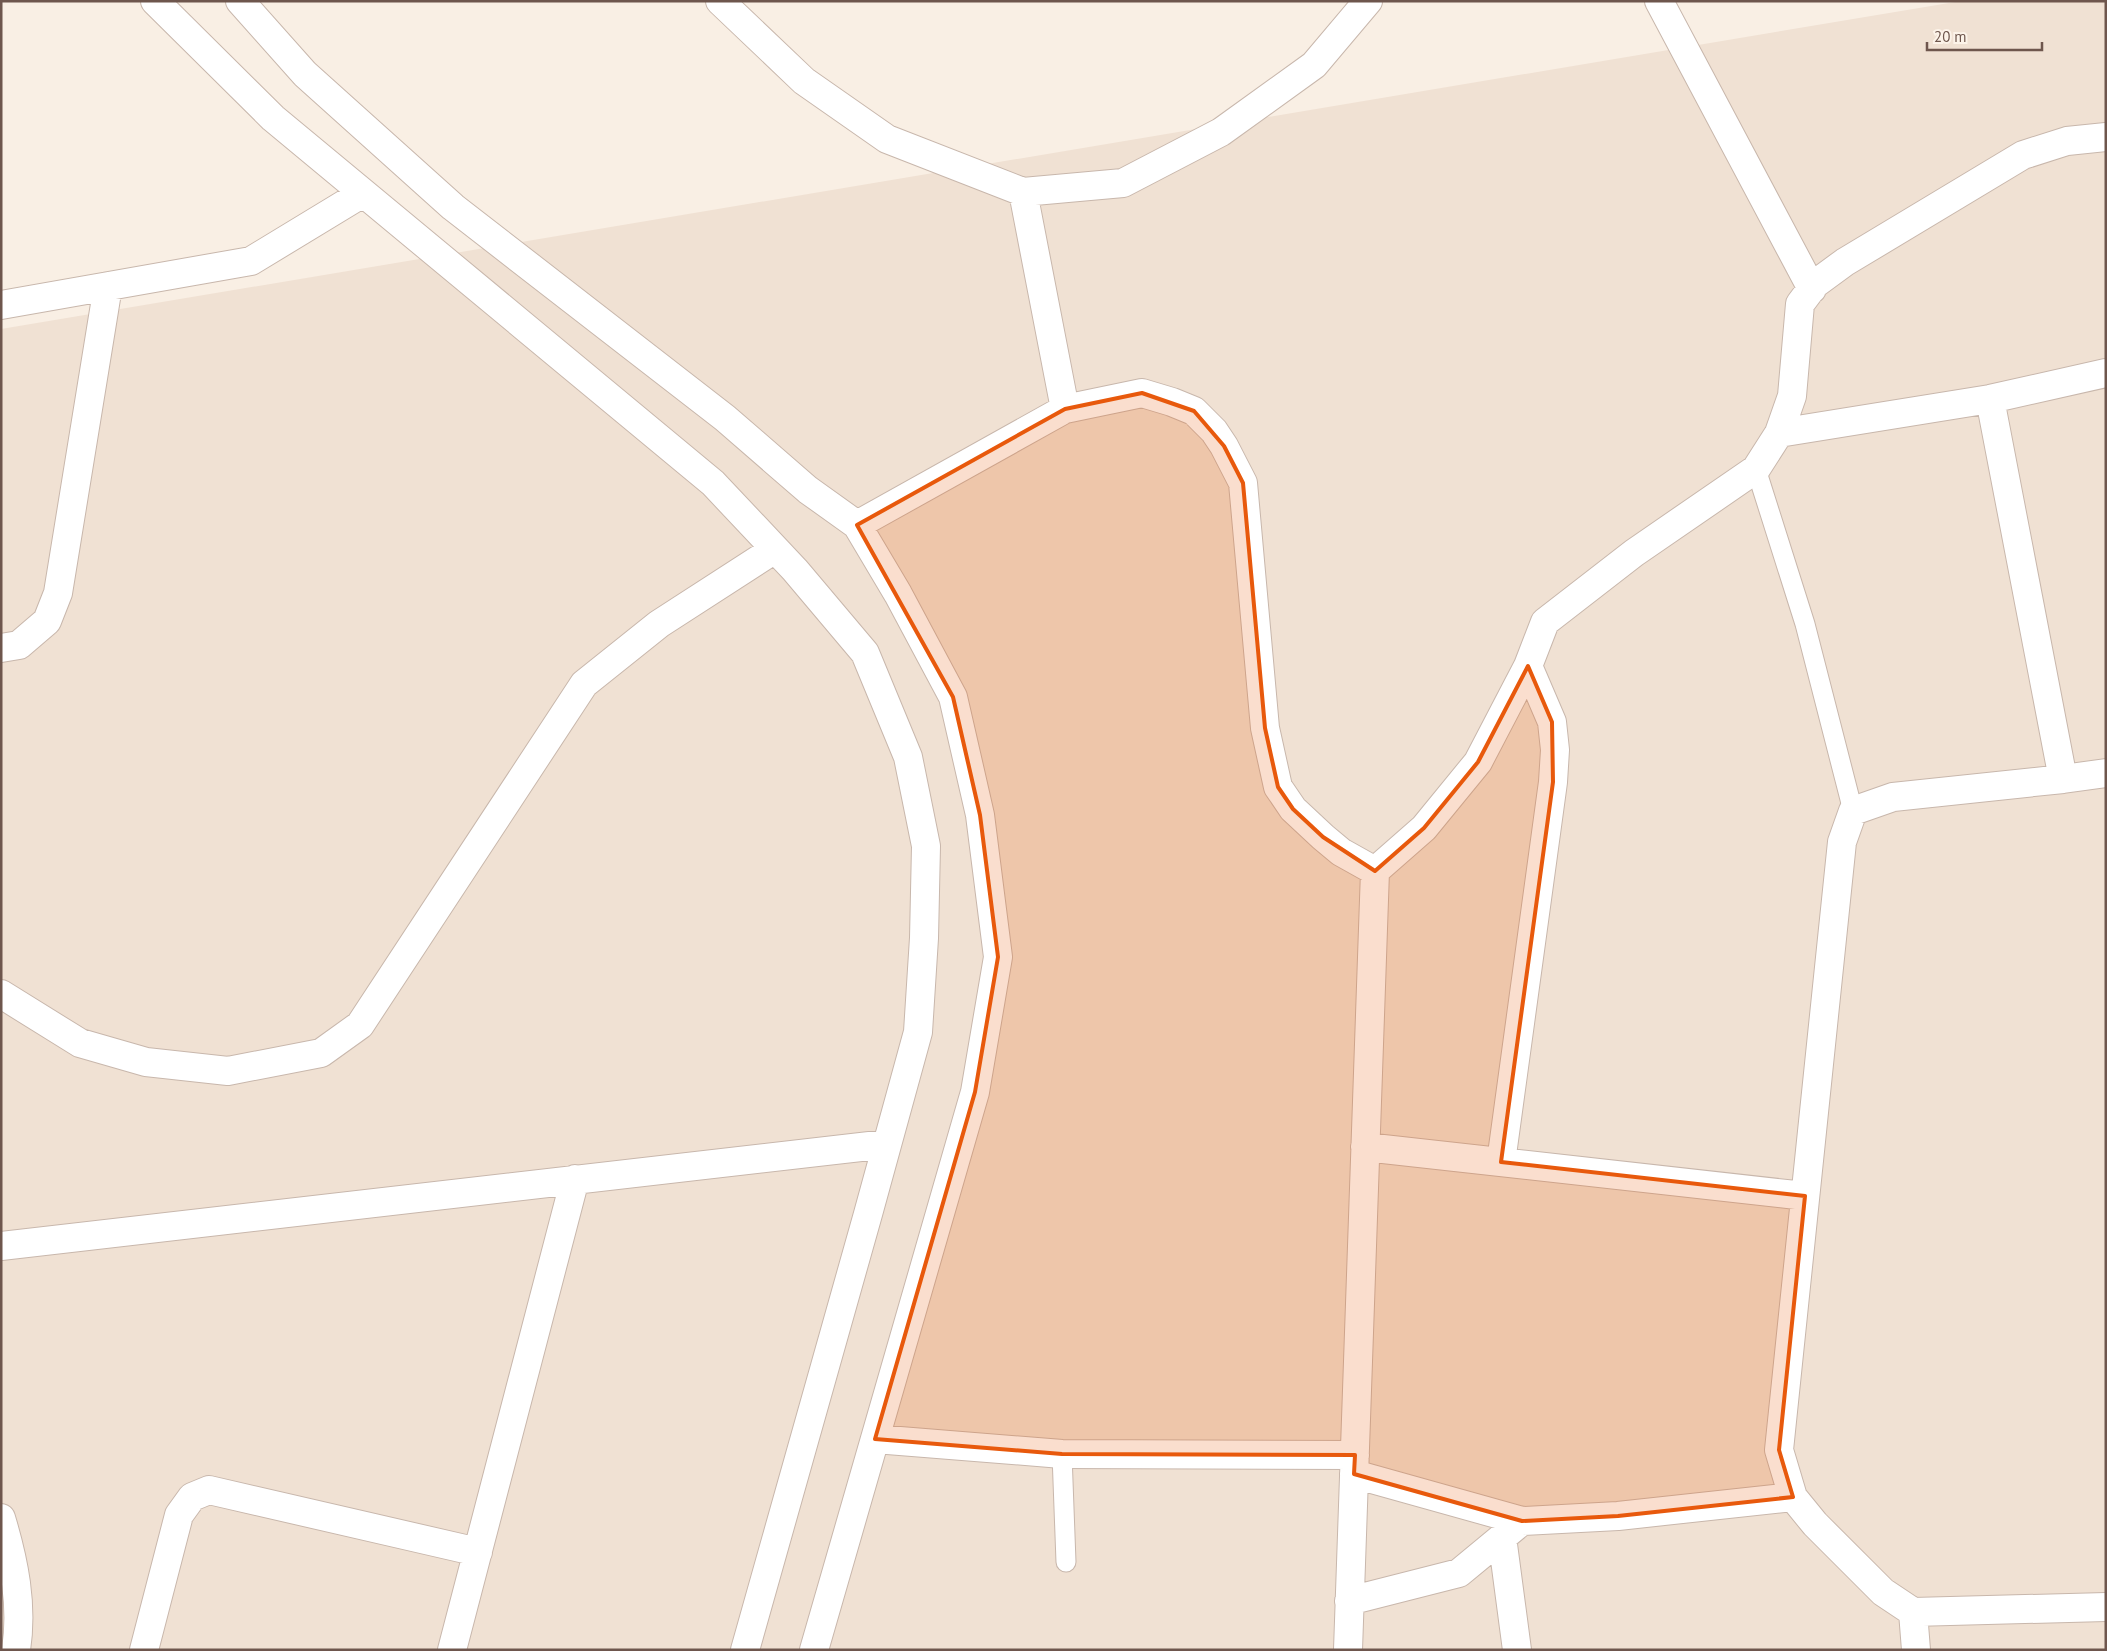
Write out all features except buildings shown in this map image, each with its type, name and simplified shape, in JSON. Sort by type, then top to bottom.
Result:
[{"type":"street","points":[[155,1],[273,118],[713,483],[775,549],[865,653],[908,756],[926,846],[924,938],[918,1032],[745,1650]]},
{"type":"street","points":[[240,1],[305,74],[453,207],[725,418],[808,490],[857,524],[898,594],[953,697],[980,815],[998,957],[975,1092],[814,1650]]},
{"type":"street","points":[[720,1],[804,81],[887,139],[1023,192],[1123,182],[1221,132],[1314,65],[1368,1]]},
{"type":"street","points":[[1659,1],[1812,289]]},
{"type":"street","points":[[1348,1650],[1375,871],[1424,828],[1478,762],[1528,666],[1545,622],[1634,553],[1756,469],[1779,433],[1792,396],[1800,304],[1812,289],[1845,262],[2023,154],[2067,141],[2106,137]]},
{"type":"street","points":[[1023,192],[1065,410]]},
{"type":"street","points":[[1,305],[251,261],[363,193]]},
{"type":"street","points":[[1,648],[19,645],[48,621],[58,592],[108,286]]},
{"type":"street","points":[[1779,433],[1990,399],[2106,372]]},
{"type":"street","points":[[857,524],[1065,410],[1142,393],[1194,411],[1214,431],[1243,483],[1265,728],[1278,787],[1293,809],[1323,837],[1341,852],[1375,871]]},
{"type":"street","points":[[1990,399],[2063,780]]},
{"type":"street","points":[[1,994],[80,1043],[146,1062],[228,1071],[321,1053],[360,1025],[584,684],[660,624],[775,549]]},
{"type":"street","points":[[1501,1162],[1554,774],[1555,750],[1552,722],[1528,666]]},
{"type":"street","points":[[2106,773],[2063,780],[1893,797],[1853,811],[1842,842],[1779,1450],[1793,1496],[1815,1524],[1883,1592],[1913,1612],[2106,1607]]},
{"type":"street","points":[[1,1246],[887,1144]]},
{"type":"street","points":[[1365,1147],[1805,1196]]},
{"type":"street","points":[[452,1650],[575,1179]]},
{"type":"street","points":[[875,1439],[1062,1454],[1354,1465],[1512,1529],[1793,1496]]},
{"type":"street","points":[[144,1650],[179,1515],[192,1496],[209,1490],[478,1552]]},
{"type":"street","points":[[1,1518],[10,1547],[19,1601],[16,1650]]},
{"type":"street","points":[[1349,1601],[1459,1573],[1512,1529]]},
{"type":"street","points":[[1512,1529],[1517,1650]]},
{"type":"street","points":[[1913,1612],[1916,1650]]},
{"type":"lane","points":[[1756,469],[1806,624],[1853,811]]},
{"type":"lane","points":[[1062,1454],[1066,1562]]},
{"type":"highlighted area","points":[[1142,393],[1194,411],[1224,446],[1243,483],[1265,728],[1278,787],[1293,809],[1323,837],[1375,871],[1424,828],[1478,762],[1528,666],[1552,722],[1553,782],[1501,1162],[1805,1196],[1779,1450],[1793,1497],[1618,1516],[1522,1521],[1354,1474],[1355,1455],[1062,1454],[875,1439],[975,1092],[998,957],[980,815],[953,697],[857,525],[1065,409]]},
{"type":"shaded area","points":[[1961,1],[2106,1],[2106,1650],[1,1650],[1,329]]}]
